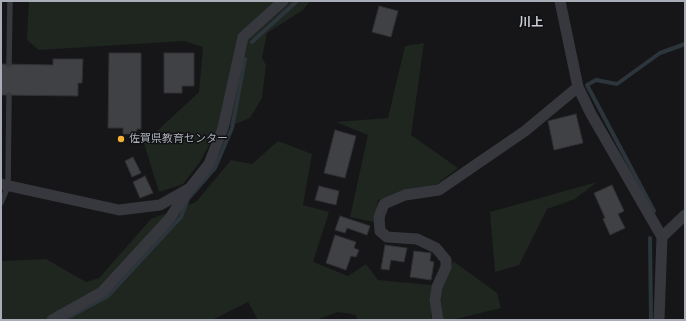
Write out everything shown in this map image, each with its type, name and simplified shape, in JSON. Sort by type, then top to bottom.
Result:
[{"type":"street","points":[[52,320],[102,292],[170,218],[190,188],[209,164],[223,128],[243,37],[283,1]]},
{"type":"street","points":[[560,1],[578,87],[591,114],[662,237],[658,320]]},
{"type":"street","points":[[438,320],[435,300],[437,287],[446,267],[446,260],[436,248],[416,239],[387,236],[380,231],[379,217],[384,204],[405,196],[439,190],[525,131],[578,87]]},
{"type":"street","points":[[5,185],[120,210],[160,205],[190,188]]},
{"type":"street","points":[[662,237],[685,215]]},
{"type":"lane","points":[[9,64],[10,1]]},
{"type":"lane","points":[[1,204],[5,185],[9,95]]},
{"type":"shaded area","points":[[29,1],[310,1],[303,10],[267,33],[262,58],[266,65],[262,98],[250,118],[216,132],[200,162],[183,184],[159,192],[144,143],[199,92],[203,47],[184,41],[39,50],[27,40]]},
{"type":"shaded area","points":[[424,43],[411,135],[458,168],[433,187],[378,200],[374,222],[350,217],[368,135],[336,122],[388,118],[405,46]]},
{"type":"shaded area","points":[[278,141],[312,154],[303,205],[329,212],[313,262],[348,276],[366,264],[378,280],[432,285],[430,302],[432,320],[357,320],[356,315],[338,312],[316,320],[258,320],[248,302],[212,320],[1,320],[1,261],[46,259],[86,282],[99,278],[151,219],[196,202],[231,160],[252,164]]},
{"type":"shaded area","points":[[597,182],[575,199],[547,209],[519,265],[495,272],[490,212]]},
{"type":"shaded area","points":[[453,261],[497,293],[501,308],[452,320],[443,320],[440,294]]},
{"type":"building","points":[[379,6],[398,11],[391,37],[372,32]]},
{"type":"building","points":[[109,53],[141,53],[141,129],[137,129],[136,134],[123,134],[123,128],[108,128]]},
{"type":"building","points":[[164,53],[194,53],[194,86],[182,86],[182,93],[164,93]]},
{"type":"building","points":[[53,59],[83,59],[82,83],[78,83],[78,96],[1,95],[1,64],[53,65]]},
{"type":"building","points":[[576,114],[583,143],[554,150],[548,121]]},
{"type":"building","points":[[335,130],[356,136],[345,178],[324,173]]},
{"type":"building","points":[[133,157],[141,173],[132,177],[125,161]]},
{"type":"building","points":[[145,176],[153,193],[140,198],[133,182]]},
{"type":"building","points":[[612,185],[624,211],[618,214],[625,228],[610,235],[603,219],[605,218],[594,193]]},
{"type":"building","points":[[319,186],[339,191],[336,205],[315,200]]},
{"type":"building","points":[[340,216],[370,226],[367,235],[347,228],[345,233],[335,230]]},
{"type":"building","points":[[335,235],[356,242],[354,248],[359,250],[356,257],[351,256],[346,270],[326,263]]},
{"type":"building","points":[[385,245],[407,248],[404,262],[391,260],[389,270],[381,269]]},
{"type":"building","points":[[414,251],[431,253],[430,261],[434,262],[431,280],[410,277]]},
{"type":"waterway","points":[[252,42],[297,1]]},
{"type":"waterway","points":[[654,211],[587,85],[596,80],[617,84],[660,53],[685,44]]},
{"type":"waterway","points":[[65,319],[108,296],[181,217],[188,199],[215,168],[232,128],[245,59]]},
{"type":"waterway","points":[[650,238],[651,320]]},
{"type":"place","name":"佐賀県教育センター","points":[[121,139]]},
{"type":"district","name":"川上","points":[[531,22]]}]
